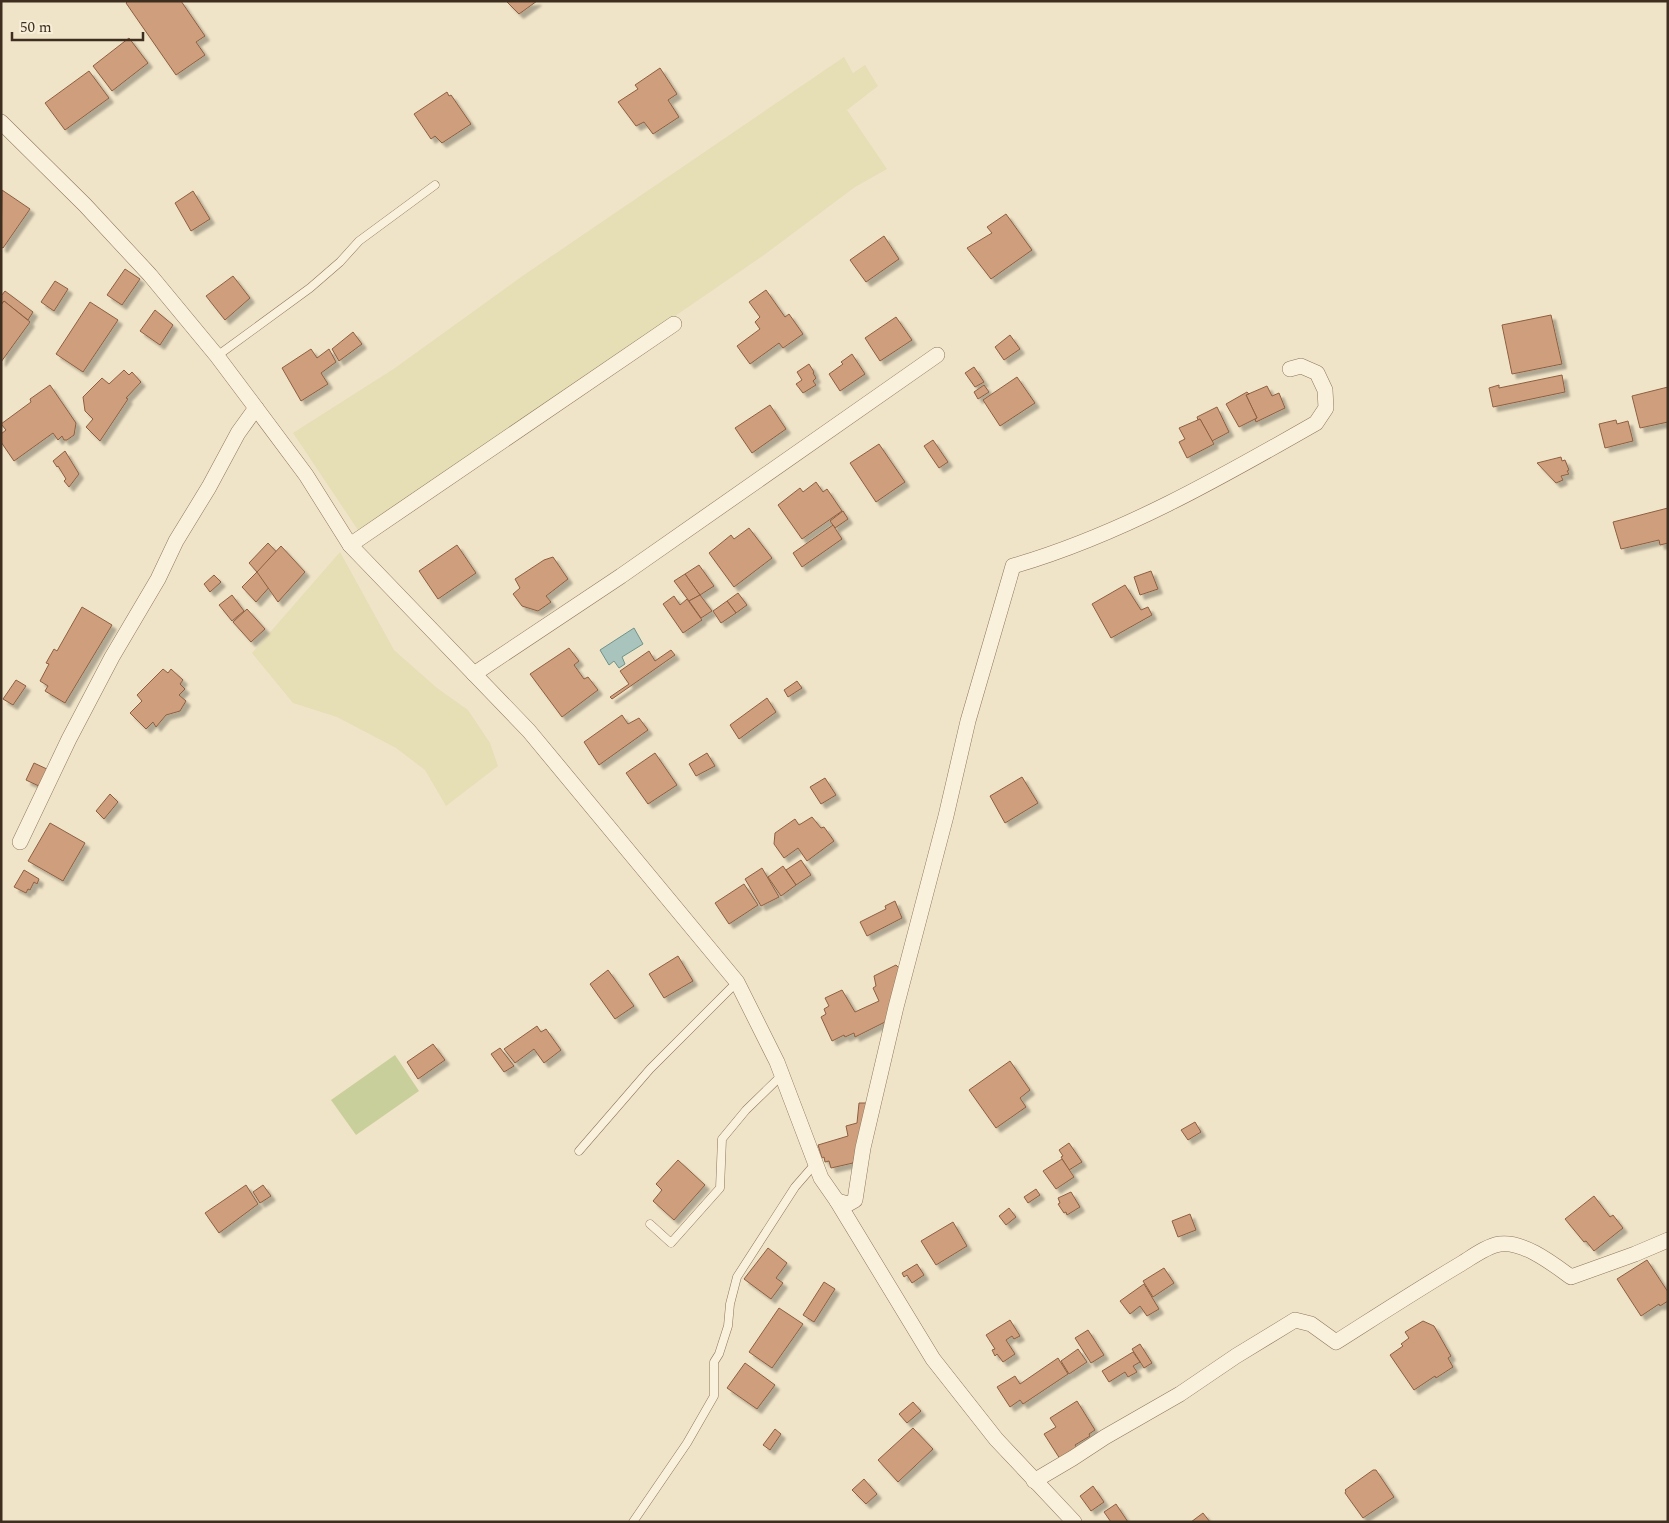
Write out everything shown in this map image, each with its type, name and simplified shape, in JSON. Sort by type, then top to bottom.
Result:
[{"type":"street","points":[[1,122],[85,205],[150,275],[217,356],[306,475],[350,545],[529,731],[737,982],[777,1062],[821,1178],[934,1359],[996,1439],[1074,1522]]},
{"type":"street","points":[[350,545],[674,324]]},
{"type":"street","points":[[474,674],[613,582],[937,355]]},
{"type":"street","points":[[837,1202],[848,1204],[855,1200],[863,1148],[898,998],[946,816],[968,721],[1013,566],[1046,557],[1171,502],[1316,423],[1326,408],[1325,390],[1316,374],[1301,366],[1290,369]]},
{"type":"street","points":[[20,842],[69,739],[112,657],[158,579],[176,541],[209,488],[238,434],[256,408]]},
{"type":"street","points":[[1034,1481],[1180,1394],[1236,1356],[1295,1320],[1311,1324],[1336,1342],[1431,1281],[1498,1244],[1512,1244],[1543,1257],[1571,1277],[1668,1240]]},
{"type":"lane","points":[[217,356],[310,288],[340,262],[359,241],[435,185]]},
{"type":"lane","points":[[579,1151],[650,1068],[737,982]]},
{"type":"lane","points":[[650,1224],[671,1243],[720,1188],[722,1139],[746,1110],[782,1075]]},
{"type":"lane","points":[[633,1522],[687,1443],[714,1396],[714,1362],[719,1354],[728,1326],[730,1304],[737,1277],[795,1187],[816,1164]]},
{"type":"shaded area","points":[[844,57],[853,73],[865,65],[878,86],[847,110],[887,169],[855,187],[764,255],[452,469],[358,530],[293,433],[395,368],[521,277]]},
{"type":"shaded area","points":[[340,552],[394,650],[437,688],[468,710],[490,743],[498,766],[446,806],[425,770],[396,748],[337,717],[293,703],[252,653]]},
{"type":"green space","points":[[395,1055],[419,1091],[356,1135],[331,1100]]},
{"type":"water","points":[[634,628],[643,644],[622,657],[625,664],[619,668],[614,661],[609,665],[600,650]]},
{"type":"building","points":[[128,1],[181,1],[205,36],[196,42],[205,55],[176,75],[126,3]]},
{"type":"building","points":[[506,1],[537,1],[519,14]]},
{"type":"building","points":[[129,38],[148,63],[112,91],[93,66]]},
{"type":"building","points":[[660,68],[677,94],[668,100],[679,117],[653,134],[644,122],[636,126],[618,102],[638,89],[635,85]]},
{"type":"building","points":[[89,71],[109,98],[65,130],[45,103]]},
{"type":"building","points":[[447,92],[471,124],[442,143],[435,136],[431,139],[414,114]]},
{"type":"building","points":[[2,190],[30,209],[3,248],[1,247]]},
{"type":"building","points":[[193,191],[210,219],[191,231],[175,203]]},
{"type":"building","points":[[1006,214],[1032,250],[991,279],[967,248],[992,233],[987,227]]},
{"type":"building","points":[[884,236],[899,259],[866,282],[850,260]]},
{"type":"building","points":[[125,269],[140,279],[122,305],[107,295]]},
{"type":"building","points":[[233,276],[250,298],[225,320],[206,296]]},
{"type":"building","points":[[55,281],[68,289],[54,311],[41,302]]},
{"type":"building","points":[[766,290],[785,317],[789,314],[803,334],[783,348],[779,343],[750,364],[737,346],[760,329],[755,322],[760,317],[749,302]]},
{"type":"building","points":[[5,291],[33,312],[28,320],[4,301],[1,305],[1,296]]},
{"type":"building","points":[[4,301],[30,322],[1,362],[1,305]]},
{"type":"building","points":[[90,302],[118,320],[83,372],[56,354]]},
{"type":"building","points":[[155,310],[173,325],[160,345],[140,331]]},
{"type":"building","points":[[1551,315],[1562,364],[1512,374],[1502,325]]},
{"type":"building","points":[[896,317],[912,340],[880,361],[865,338]]},
{"type":"building","points":[[353,332],[362,344],[339,361],[332,349]]},
{"type":"building","points":[[1010,335],[1020,349],[1004,360],[995,347]]},
{"type":"building","points":[[311,349],[317,358],[329,349],[336,362],[321,373],[328,384],[301,401],[282,368]]},
{"type":"building","points":[[852,354],[865,374],[840,391],[829,374],[843,364],[841,362]]},
{"type":"building","points":[[809,364],[816,378],[813,381],[816,385],[803,393],[796,384],[802,380],[797,372]]},
{"type":"building","points":[[974,367],[984,382],[975,387],[965,373]]},
{"type":"building","points":[[124,370],[129,375],[132,372],[141,382],[126,398],[128,399],[100,441],[86,427],[93,419],[85,411],[83,397],[102,378],[109,384]]},
{"type":"building","points":[[1562,375],[1565,392],[1493,407],[1489,388],[1499,385],[1499,388]]},
{"type":"building","points":[[1017,377],[1035,403],[1000,426],[983,400]]},
{"type":"building","points":[[50,385],[76,423],[74,435],[67,440],[64,440],[62,436],[58,440],[53,433],[14,461],[1,442],[1,434],[6,430],[1,424],[31,402],[30,399]]},
{"type":"building","points":[[984,385],[989,392],[978,399],[974,392]]},
{"type":"building","points":[[1267,386],[1272,396],[1279,393],[1285,408],[1256,422],[1255,419],[1257,418],[1246,395]]},
{"type":"building","points":[[1668,387],[1668,422],[1640,428],[1632,396]]},
{"type":"building","points":[[1247,392],[1249,394],[1246,395],[1257,418],[1239,427],[1226,404]]},
{"type":"building","points":[[770,405],[786,429],[752,453],[735,428]]},
{"type":"building","points":[[1217,407],[1229,432],[1212,441],[1197,417]]},
{"type":"building","points":[[1200,419],[1214,444],[1187,458],[1179,442],[1185,439],[1179,428]]},
{"type":"building","points":[[1616,420],[1617,424],[1628,421],[1633,441],[1605,448],[1599,424]]},
{"type":"building","points":[[933,440],[948,462],[939,468],[924,446]]},
{"type":"building","points":[[879,444],[905,482],[876,502],[850,463]]},
{"type":"building","points":[[65,451],[79,474],[69,487],[64,481],[66,479],[58,466],[53,461]]},
{"type":"building","points":[[1561,457],[1562,461],[1565,460],[1569,474],[1561,476],[1563,480],[1556,483],[1537,463]]},
{"type":"building","points":[[816,482],[823,492],[827,489],[842,511],[802,539],[778,505],[800,488],[803,492]]},
{"type":"building","points":[[1668,508],[1668,543],[1660,545],[1659,540],[1621,549],[1613,522]]},
{"type":"building","points":[[843,511],[848,519],[835,528],[830,521]]},
{"type":"building","points":[[833,525],[842,539],[802,567],[793,553]]},
{"type":"building","points":[[749,528],[772,558],[734,587],[709,553],[731,535],[734,539]]},
{"type":"building","points":[[268,543],[289,565],[256,602],[242,587],[257,572],[249,563]]},
{"type":"building","points":[[457,545],[476,573],[438,599],[419,571]]},
{"type":"building","points":[[281,546],[305,572],[278,602],[257,572]]},
{"type":"building","points":[[553,557],[568,579],[546,596],[551,602],[538,611],[522,606],[513,594],[520,588],[515,579],[544,560]]},
{"type":"building","points":[[699,565],[714,586],[700,595],[685,574]]},
{"type":"building","points":[[1151,571],[1158,589],[1140,595],[1134,577]]},
{"type":"building","points":[[685,574],[700,595],[689,601],[674,581]]},
{"type":"building","points":[[214,575],[221,582],[210,592],[204,584]]},
{"type":"building","points":[[1125,585],[1141,610],[1148,607],[1152,615],[1111,638],[1092,604]]},
{"type":"building","points":[[738,593],[747,605],[736,613],[727,601]]},
{"type":"building","points":[[232,595],[244,611],[232,621],[219,605]]},
{"type":"building","points":[[700,595],[712,611],[701,618],[689,601]]},
{"type":"building","points":[[674,596],[680,605],[687,599],[702,620],[683,633],[663,604]]},
{"type":"building","points":[[727,601],[736,613],[721,623],[713,611]]},
{"type":"building","points":[[82,607],[112,625],[65,703],[45,691],[48,686],[40,681],[49,664],[46,663],[54,649],[57,651]]},
{"type":"building","points":[[247,609],[265,629],[251,642],[233,622]]},
{"type":"building","points":[[569,648],[579,661],[574,665],[584,679],[588,677],[598,690],[562,717],[530,674]]},
{"type":"building","points":[[671,650],[675,655],[612,699],[610,697],[629,684],[620,671],[649,651],[655,661]]},
{"type":"building","points":[[163,669],[168,673],[171,669],[183,680],[180,684],[185,689],[179,695],[186,701],[180,711],[166,715],[156,727],[153,722],[146,729],[130,713],[142,701],[137,695]]},
{"type":"building","points":[[16,680],[26,686],[13,705],[3,699]]},
{"type":"building","points":[[797,681],[802,688],[788,697],[784,690]]},
{"type":"building","points":[[767,698],[776,712],[739,739],[730,725]]},
{"type":"building","points":[[622,715],[628,724],[639,718],[648,730],[599,765],[584,742]]},
{"type":"building","points":[[655,753],[677,785],[648,804],[626,773]]},
{"type":"building","points":[[707,753],[715,766],[696,776],[689,764]]},
{"type":"building","points":[[34,763],[49,770],[41,787],[26,780]]},
{"type":"building","points":[[1022,777],[1038,803],[1005,823],[990,796]]},
{"type":"building","points":[[825,778],[836,795],[821,804],[810,787]]},
{"type":"building","points":[[110,794],[118,802],[104,819],[96,811]]},
{"type":"building","points":[[812,817],[821,828],[824,827],[834,841],[807,861],[798,848],[784,858],[774,844],[775,833],[795,819],[799,825]]},
{"type":"building","points":[[50,823],[85,843],[63,881],[28,861]]},
{"type":"building","points":[[801,860],[811,875],[796,885],[786,870]]},
{"type":"building","points":[[783,866],[796,885],[781,896],[768,877]]},
{"type":"building","points":[[762,868],[779,897],[761,906],[745,879]]},
{"type":"building","points":[[24,870],[39,879],[37,884],[34,882],[26,893],[14,887]]},
{"type":"building","points":[[744,884],[758,905],[729,924],[715,903]]},
{"type":"building","points":[[895,901],[902,918],[867,936],[860,922],[886,909],[885,906]]},
{"type":"building","points":[[678,956],[693,981],[664,998],[649,974]]},
{"type":"building","points":[[896,965],[900,969],[889,1020],[855,1037],[854,1033],[845,1037],[844,1035],[832,1041],[821,1017],[826,1014],[824,1009],[829,1006],[825,998],[842,990],[855,1012],[879,1001],[873,988],[876,986],[874,976]]},
{"type":"building","points":[[608,970],[634,1006],[615,1019],[590,984]]},
{"type":"building","points":[[537,1026],[541,1032],[546,1029],[561,1050],[544,1063],[534,1049],[515,1063],[504,1049]]},
{"type":"building","points":[[433,1044],[445,1060],[418,1079],[407,1062]]},
{"type":"building","points":[[500,1048],[514,1066],[504,1072],[491,1054]]},
{"type":"building","points":[[1010,1061],[1030,1090],[1020,1098],[1026,1107],[996,1128],[969,1090]]},
{"type":"building","points":[[859,1103],[869,1103],[853,1163],[831,1168],[829,1161],[825,1162],[824,1157],[822,1158],[818,1145],[848,1136],[846,1126],[857,1123]]},
{"type":"building","points":[[1195,1122],[1201,1132],[1188,1140],[1181,1130]]},
{"type":"building","points":[[1069,1143],[1082,1162],[1069,1170],[1059,1150]]},
{"type":"building","points":[[1062,1159],[1074,1177],[1056,1189],[1043,1171]]},
{"type":"building","points":[[678,1160],[705,1185],[674,1220],[653,1201],[662,1190],[656,1184]]},
{"type":"building","points":[[246,1185],[258,1204],[219,1233],[205,1213]]},
{"type":"building","points":[[263,1185],[271,1196],[260,1203],[253,1192]]},
{"type":"building","points":[[1036,1189],[1040,1195],[1028,1203],[1024,1197]]},
{"type":"building","points":[[1071,1192],[1080,1207],[1067,1215],[1058,1204],[1060,1203],[1058,1198]]},
{"type":"building","points":[[1594,1196],[1610,1217],[1613,1215],[1623,1228],[1594,1251],[1565,1219]]},
{"type":"building","points":[[1009,1208],[1016,1217],[1006,1225],[999,1216]]},
{"type":"building","points":[[1190,1214],[1196,1230],[1178,1237],[1172,1221]]},
{"type":"building","points":[[953,1222],[967,1246],[936,1265],[921,1241]]},
{"type":"building","points":[[768,1248],[787,1263],[776,1278],[783,1283],[771,1299],[744,1279]]},
{"type":"building","points":[[1647,1260],[1668,1292],[1668,1301],[1660,1306],[1659,1304],[1641,1316],[1617,1279]]},
{"type":"building","points":[[917,1264],[924,1275],[912,1283],[907,1275],[904,1277],[902,1273]]},
{"type":"building","points":[[1164,1268],[1174,1283],[1153,1297],[1143,1281]]},
{"type":"building","points":[[824,1282],[835,1289],[814,1322],[803,1315]]},
{"type":"building","points":[[1144,1284],[1159,1309],[1147,1316],[1140,1306],[1130,1314],[1120,1301]]},
{"type":"building","points":[[779,1308],[803,1324],[772,1368],[749,1352]]},
{"type":"building","points":[[1010,1320],[1020,1336],[1014,1339],[1012,1336],[1006,1340],[1015,1354],[1003,1362],[997,1354],[995,1356],[992,1350],[995,1349],[986,1335]]},
{"type":"building","points":[[1423,1321],[1434,1326],[1451,1356],[1448,1358],[1453,1367],[1414,1390],[1390,1355],[1403,1346],[1401,1344],[1409,1338],[1405,1332]]},
{"type":"building","points":[[1088,1330],[1104,1355],[1091,1363],[1075,1338]]},
{"type":"building","points":[[1140,1344],[1152,1363],[1144,1368],[1132,1349]]},
{"type":"building","points":[[1078,1349],[1087,1362],[1069,1374],[1061,1361]]},
{"type":"building","points":[[1133,1352],[1140,1362],[1133,1366],[1137,1372],[1128,1377],[1125,1372],[1109,1382],[1102,1371]]},
{"type":"building","points":[[1058,1358],[1068,1374],[1023,1404],[1020,1400],[1010,1407],[997,1387],[1015,1376],[1020,1384]]},
{"type":"building","points":[[745,1363],[775,1385],[757,1409],[727,1388]]},
{"type":"building","points":[[1077,1401],[1095,1430],[1089,1434],[1090,1436],[1075,1445],[1079,1451],[1062,1462],[1044,1434],[1056,1427],[1050,1418]]},
{"type":"building","points":[[913,1402],[921,1411],[907,1423],[899,1414]]},
{"type":"building","points":[[913,1428],[933,1449],[898,1482],[878,1460]]},
{"type":"building","points":[[775,1429],[781,1434],[770,1450],[763,1445]]},
{"type":"building","points":[[1373,1470],[1376,1470],[1394,1497],[1363,1518],[1345,1493],[1345,1490]]},
{"type":"building","points":[[864,1479],[877,1494],[866,1504],[852,1490]]},
{"type":"building","points":[[1093,1486],[1104,1502],[1091,1511],[1080,1496]]},
{"type":"building","points":[[1116,1504],[1128,1522],[1111,1522],[1104,1512]]},
{"type":"building","points":[[1203,1513],[1210,1522],[1191,1522]]}]
